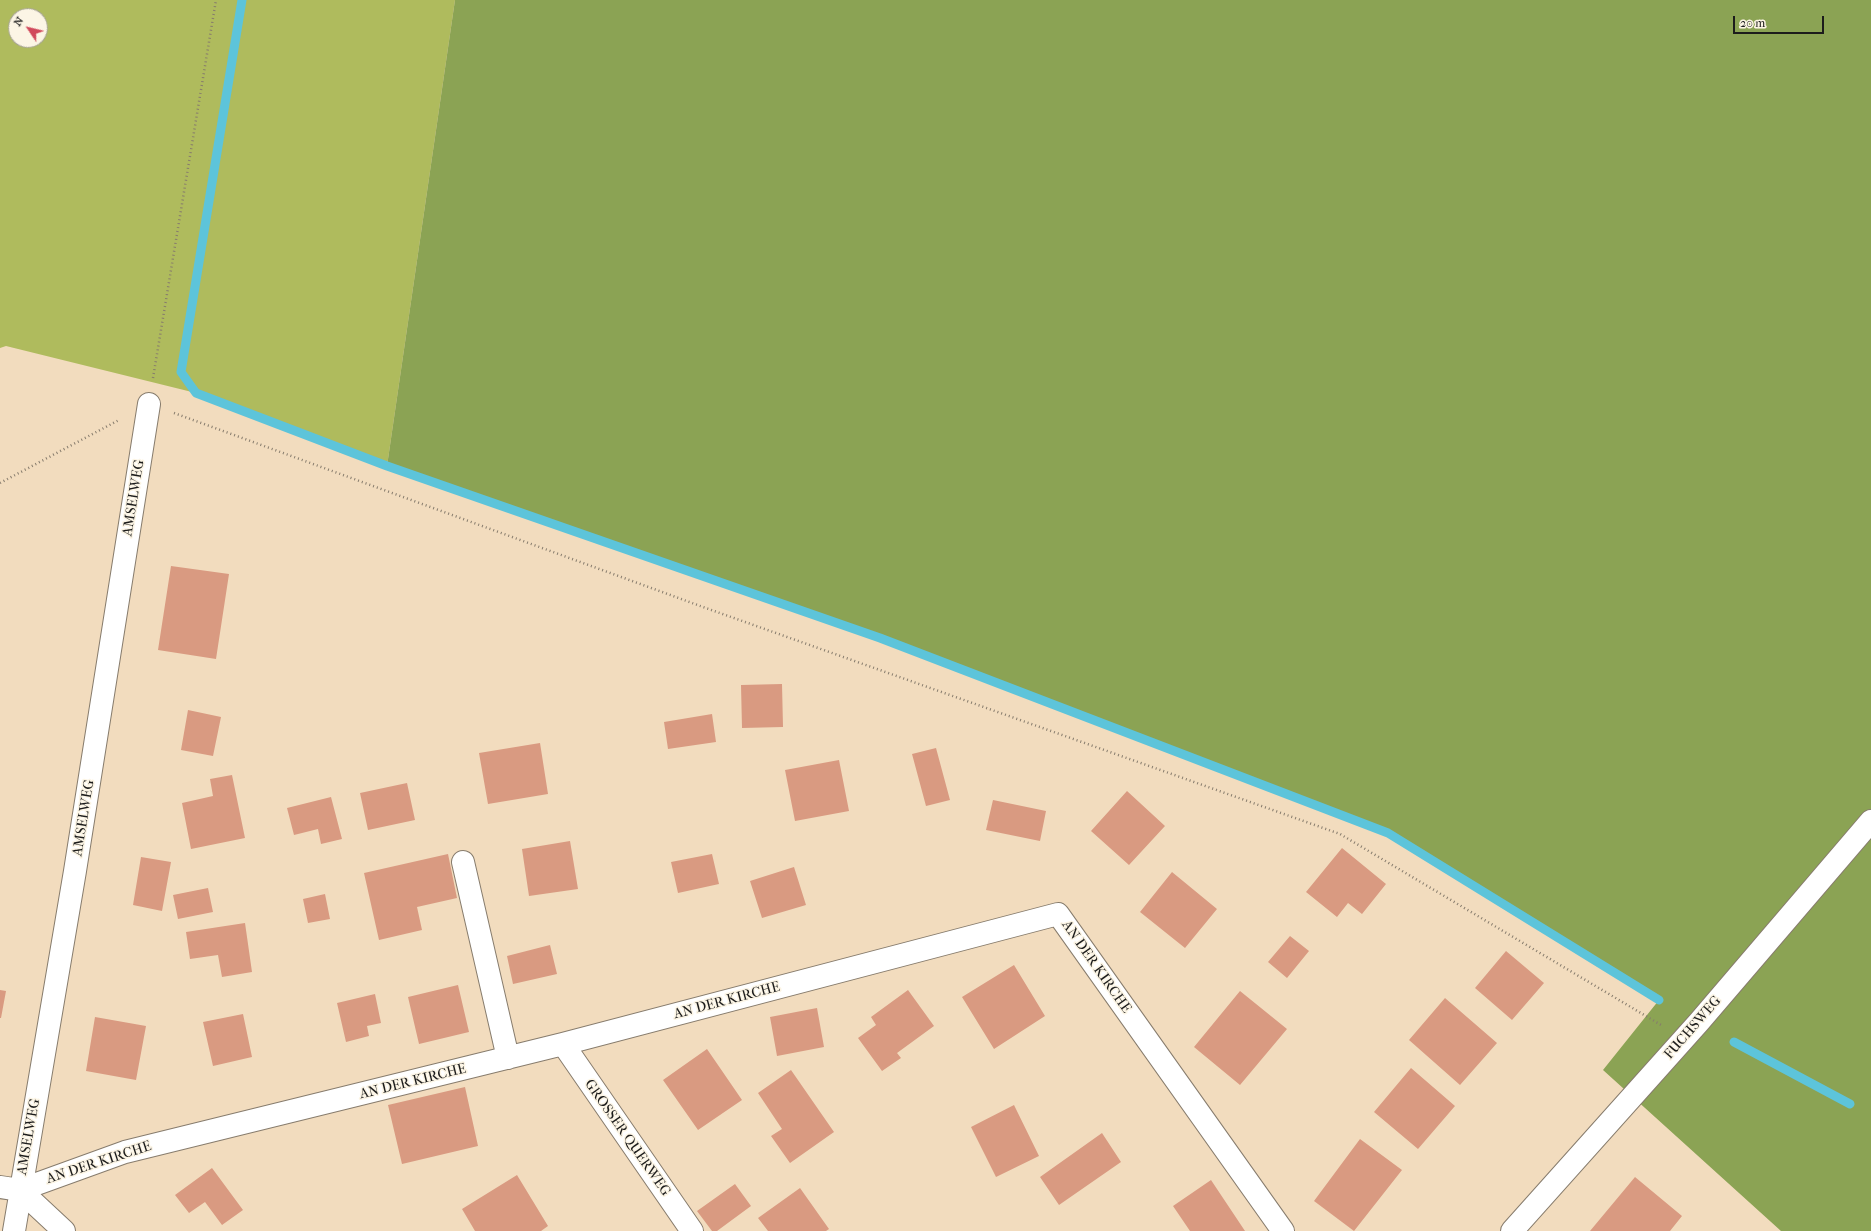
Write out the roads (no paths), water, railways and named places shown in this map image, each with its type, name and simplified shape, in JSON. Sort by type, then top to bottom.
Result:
[{"type":"street","name":"AMSELWEG","points":[[14,1231],[10,1189],[75,870],[149,404]]},
{"type":"street","name":"FUCHSWEG","points":[[1512,1231],[1684,1039],[1871,821]]},
{"type":"street","points":[[463,862],[508,1058]]},
{"type":"street","name":"AN DER KIRCHE","points":[[10,1189],[125,1152],[563,1044],[1058,914],[1283,1231]]},
{"type":"street","name":"GROSSER QUERWEG","points":[[563,1044],[692,1231]]},
{"type":"street","points":[[10,1189],[64,1231]]},
{"type":"waterway","points":[[242,0],[181,372],[196,393],[387,466],[880,638],[1388,833],[1659,1000]]},
{"type":"waterway","points":[[1734,1042],[1850,1104]]}]
